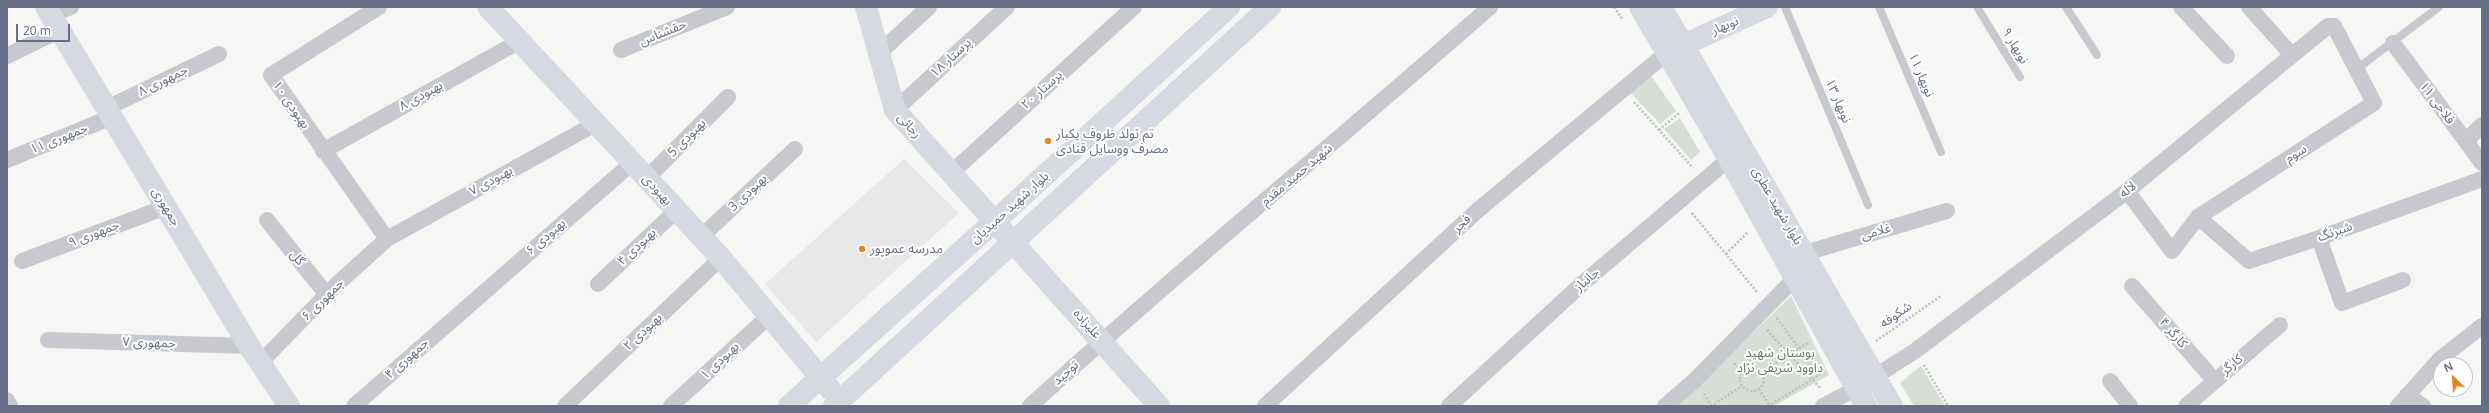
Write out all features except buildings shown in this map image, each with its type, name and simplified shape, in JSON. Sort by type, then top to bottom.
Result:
[{"type":"street","points":[[7,56],[52,17],[71,7]]},
{"type":"street","name":"بهبودی ۱۰","points":[[379,7],[270,76],[387,238]]},
{"type":"street","name":"بهبودی","points":[[488,7],[518,42],[721,258],[768,317],[820,378],[837,403]]},
{"type":"street","name":"حقشناس","points":[[622,50],[727,7]]},
{"type":"street","name":"رجائی","points":[[866,7],[895,110],[995,221]]},
{"type":"street","points":[[879,53],[929,7]]},
{"type":"street","name":"پرستار ۱۸","points":[[895,110],[1007,7]]},
{"type":"street","name":"پرستار ۲۰","points":[[951,173],[1134,7]]},
{"type":"street","name":"بلوار شهید حمیدیان","points":[[789,406],[995,221],[1229,7]]},
{"type":"street","points":[[837,403],[1015,243],[1270,7]]},
{"type":"street","name":"شهید حمید مقدم","points":[[1102,341],[1375,109],[1490,7]]},
{"type":"street","name":"بلوار شهید عطری","points":[[1640,7],[1675,48],[1805,253],[1892,406]]},
{"type":"street","name":"بلوار شهید عطری","points":[[1661,7],[1675,48],[1729,159],[1752,226],[1795,278],[1813,336],[1861,397]]},
{"type":"street","points":[[2182,7],[2227,56]]},
{"type":"street","points":[[2249,7],[2291,54]]},
{"type":"street","name":"نوبهار","points":[[1675,48],[1757,9]]},
{"type":"street","name":"جمهوری","points":[[52,17],[255,354],[289,406]]},
{"type":"street","name":"لاله","points":[[1827,404],[1861,397],[1875,377],[1915,351],[2127,191],[2291,54],[2331,24],[2334,26],[2358,68]]},
{"type":"street","name":"بهبودی ۸","points":[[323,151],[518,42]]},
{"type":"street","name":"فلاحی ۱۱","points":[[2393,43],[2482,163]]},
{"type":"street","name":"فجر","points":[[1265,406],[1478,210],[1675,48]]},
{"type":"street","name":"جمهوری ۸","points":[[109,113],[219,54]]},
{"type":"street","points":[[1176,56],[1196,75]]},
{"type":"street","name":"سوم","points":[[2127,191],[2172,251],[2198,217],[2374,103],[2358,68]]},
{"type":"street","name":"بهبودی 5","points":[[647,178],[728,97]]},
{"type":"street","name":"جمهوری ۱۱","points":[[7,160],[109,113]]},
{"type":"street","name":"بهبودی ۷","points":[[387,238],[596,124]]},
{"type":"street","points":[[2466,141],[2482,125]]},
{"type":"street","name":"بهبودی 3","points":[[701,237],[795,149]]},
{"type":"street","name":"جانباز","points":[[1449,406],[1583,282],[1729,159]]},
{"type":"street","name":"بهبودی ۶","points":[[460,312],[632,162]]},
{"type":"street","name":"شبرنگ","points":[[2198,217],[2250,260],[2318,238],[2482,179]]},
{"type":"street","name":"جمهوری ۹","points":[[22,261],[166,207]]},
{"type":"street","name":"بهبودی ۴","points":[[598,284],[677,210]]},
{"type":"street","name":"غلامی","points":[[1805,253],[1947,212]]},
{"type":"street","name":"گل","points":[[267,220],[327,295]]},
{"type":"street","name":"علیزاده","points":[[995,221],[1159,406]]},
{"type":"street","name":"جمهوری ۶","points":[[255,354],[327,295],[387,238]]},
{"type":"street","points":[[2318,238],[2342,303],[2403,280]]},
{"type":"street","name":"بهبودی ۲","points":[[565,406],[721,258]]},
{"type":"street","points":[[1665,406],[1695,380],[1795,278]]},
{"type":"street","name":"کارگر ۴","points":[[2132,286],[2214,380]]},
{"type":"street","name":"جمهوری ۴","points":[[354,406],[460,312]]},
{"type":"street","name":"بهبودی ۱","points":[[671,406],[768,317]]},
{"type":"street","name":"کارگر","points":[[2186,406],[2214,380],[2280,325]]},
{"type":"street","points":[[2423,406],[2403,401],[2440,359],[2482,326]]},
{"type":"street","name":"جمهوری ۷","points":[[48,340],[255,354]]},
{"type":"street","name":"توحید","points":[[1030,406],[1102,341]]},
{"type":"street","points":[[2110,381],[2130,406]]},
{"type":"street","points":[[7,400],[10,406]]},
{"type":"lane","name":"نوبهار ۱۳","points":[[1785,7],[1868,205]]},
{"type":"lane","name":"نوبهار ۱۱","points":[[1879,7],[1940,152]]},
{"type":"lane","name":"نوبهار ۹","points":[[1977,7],[2020,77]]},
{"type":"lane","points":[[2066,7],[2097,55]]},
{"type":"lane","points":[[2358,68],[2439,7]]},
{"type":"path","points":[[1614,7],[1626,25]]},
{"type":"path","points":[[1623,90],[1704,180]]},
{"type":"path","points":[[1676,106],[1684,119]]},
{"type":"path","points":[[1659,130],[1680,113]]},
{"type":"path","points":[[1681,199],[1768,306],[1800,348],[1818,375]]},
{"type":"path","points":[[1752,226],[1752,239]]},
{"type":"path","points":[[1726,254],[1752,226]]},
{"type":"path","name":"شکوفه","points":[[1861,351],[1941,296]]},
{"type":"path","points":[[1755,318],[1813,379],[1827,404]]},
{"type":"path","points":[[1762,372],[1800,348],[1813,336]]},
{"type":"path","points":[[1812,348],[1813,336]]},
{"type":"path","points":[[1915,351],[1947,405]]},
{"type":"path","points":[[1759,389],[1769,406],[1827,370],[1823,365]]},
{"type":"path","points":[[1749,367],[1756,367],[1762,372],[1763,384],[1759,389],[1747,390],[1742,386],[1740,379],[1742,372],[1749,367]]},
{"type":"path","points":[[1711,406],[1742,386]]},
{"type":"shaded area","name":"مدرسه عموپور","points":[[904,159],[959,213],[816,342],[765,284]]},
{"type":"green space","points":[[1649,73],[1676,111],[1660,124],[1628,90]]},
{"type":"green space","points":[[1680,118],[1700,152],[1691,160],[1664,129]]},
{"type":"green space","name":"بوستان شهید داوود شریفی نژاد","points":[[1791,296],[1829,375],[1774,406],[1677,406]]},
{"type":"green space","points":[[1921,366],[1944,404],[1941,406],[1914,406],[1900,383]]},
{"type":"place","name":"تم تولد ظروف یکبار مصرف ووسایل قنادی","points":[[1048,141]]},
{"type":"place","name":"مدرسه عموپور","points":[[862,249]]}]
